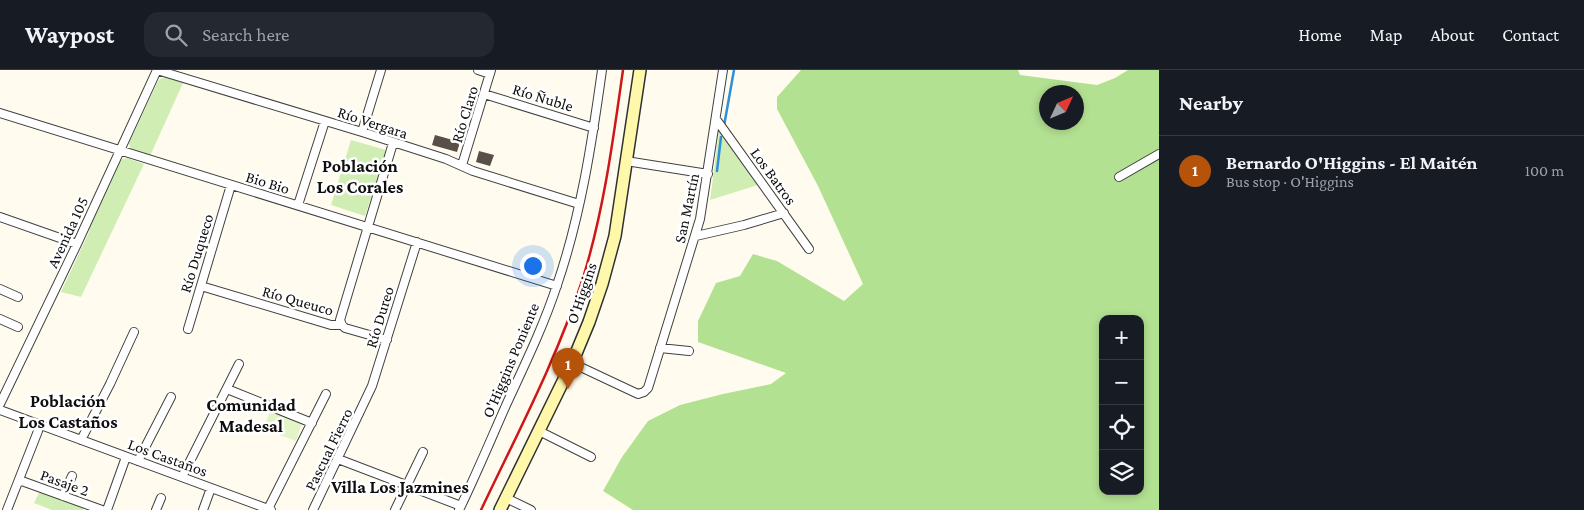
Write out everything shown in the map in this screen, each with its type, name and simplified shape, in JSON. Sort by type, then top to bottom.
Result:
[{"type":"street","name":"Río Vergara","points":[[157,70],[362,132],[474,171],[579,204]]},
{"type":"street","name":"Avenida 105","points":[[0,404],[77,244],[157,70]]},
{"type":"street","points":[[362,132],[381,70]]},
{"type":"street","points":[[478,70],[491,72]]},
{"type":"street","name":"O'Higgins Poniente","points":[[460,508],[522,372],[557,286],[579,204],[594,128],[602,70]]},
{"type":"street","name":"O'Higgins","points":[[500,510],[572,364],[589,322],[611,253],[640,70]]},
{"type":"street","name":"San Martín","points":[[572,364],[636,393],[642,394],[648,388],[696,236],[703,207],[723,70]]},
{"type":"street","name":"Río Claro","points":[[462,166],[491,72]]},
{"type":"street","name":"Río Ñuble","points":[[484,94],[594,128]]},
{"type":"street","name":"Bio Bio","points":[[0,113],[557,286]]},
{"type":"street","name":"Los Batros","points":[[716,119],[809,249]]},
{"type":"street","points":[[298,205],[325,121]]},
{"type":"street","points":[[342,325],[340,320],[393,143]]},
{"type":"street","points":[[1119,177],[1159,154]]},
{"type":"street","points":[[626,161],[708,174]]},
{"type":"street","name":"Río Duqueco","points":[[188,328],[231,185]]},
{"type":"street","points":[[696,236],[784,214]]},
{"type":"street","points":[[0,217],[77,244]]},
{"type":"street","name":"Río Dureo","points":[[366,400],[387,340],[417,242]]},
{"type":"street","name":"Río Queuco","points":[[201,286],[331,326],[342,325],[345,328],[387,340]]},
{"type":"street","points":[[0,289],[18,297]]},
{"type":"street","points":[[0,319],[18,326]]},
{"type":"street","points":[[81,440],[134,332]]},
{"type":"street","points":[[660,348],[689,352]]},
{"type":"street","points":[[182,477],[239,364]]},
{"type":"street","points":[[227,389],[312,423]]},
{"type":"street","points":[[269,510],[326,394]]},
{"type":"street","points":[[138,461],[171,397]]},
{"type":"street","name":"Pascual Fierro","points":[[313,510],[366,400]]},
{"type":"street","name":"Los Castaños","points":[[0,410],[269,510]]},
{"type":"street","points":[[7,510],[38,431],[39,424]]},
{"type":"street","points":[[539,431],[591,457]]},
{"type":"street","points":[[395,510],[423,452]]},
{"type":"street","points":[[106,510],[126,457]]},
{"type":"street","points":[[338,459],[408,485],[460,508]]},
{"type":"street","points":[[63,496],[72,476]]},
{"type":"street","name":"Pasaje 2","points":[[19,480],[102,510]]},
{"type":"street","points":[[202,510],[211,488]]},
{"type":"street","points":[[156,510],[161,498]]},
{"type":"street","points":[[506,498],[532,510]]},
{"type":"green space","points":[[801,70],[1018,70],[1020,75],[1097,85],[1115,78],[1128,70],[1159,70],[1159,510],[633,510],[603,491],[622,457],[648,421],[680,405],[771,384],[786,373],[698,342],[698,321],[716,283],[740,276],[753,254],[777,261],[844,301],[863,284],[818,186],[777,109],[777,97]]},
{"type":"green space","points":[[165,77],[183,83],[150,156],[131,149],[129,143],[158,81]]},
{"type":"green space","points":[[719,131],[722,132],[758,185],[710,200]]},
{"type":"green space","points":[[351,140],[386,150],[365,216],[331,205]]},
{"type":"green space","points":[[127,158],[144,164],[81,297],[61,292],[120,160]]},
{"type":"green space","points":[[270,411],[302,423],[296,441],[263,429]]},
{"type":"green space","points":[[40,491],[84,507],[83,510],[52,510],[34,503]]},
{"type":"building","points":[[435,135],[460,142],[457,152],[432,145]]},
{"type":"building","points":[[479,151],[494,155],[490,166],[476,162]]},
{"type":"waterway","points":[[724,126],[734,70]]},
{"type":"waterway","points":[[717,171],[721,137]]},
{"type":"railway","points":[[481,510],[549,367],[583,278],[597,227],[623,70]]},
{"type":"place","name":"Bernardo O'Higgins - El Maitén","points":[[568,389]]},
{"type":"district","name":"Población Los Corales","points":[[360,176]]},
{"type":"district","name":"Población Los Castaños","points":[[68,411]]},
{"type":"district","name":"Comunidad Madesal","points":[[251,415]]},
{"type":"district","name":"Villa Los Jazmines","points":[[400,487]]}]
